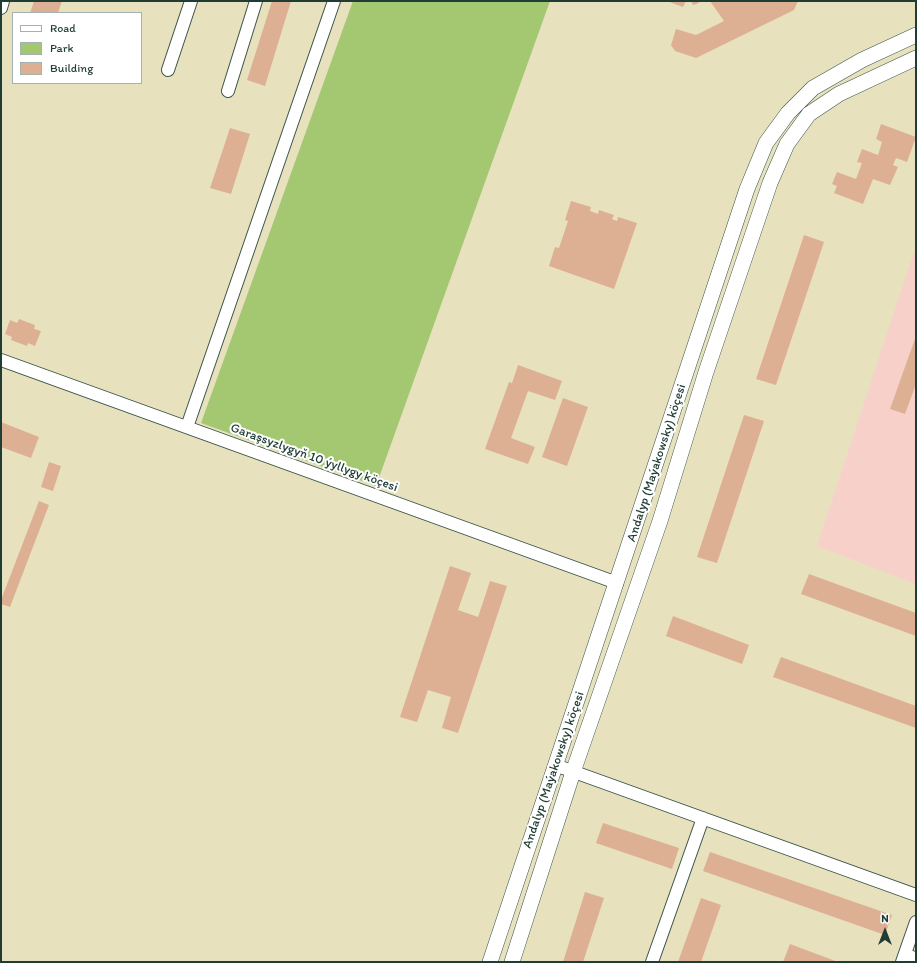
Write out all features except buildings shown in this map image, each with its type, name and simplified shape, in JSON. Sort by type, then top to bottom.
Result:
[{"type":"main road","name":"Andalyp (Maýakowsky) köçesi","points":[[490,962],[747,189],[766,143],[788,112],[813,88],[862,60],[916,35]]},
{"type":"main road","name":"Andalyp (Maýakowsky) köçesi","points":[[512,962],[573,772],[660,521],[706,372],[770,183],[787,144],[809,114],[833,98],[916,58]]},
{"type":"street","points":[[1,8],[3,1]]},
{"type":"street","points":[[168,70],[191,1]]},
{"type":"street","points":[[228,90],[256,1]]},
{"type":"street","points":[[187,427],[334,1]]},
{"type":"street","name":"Garaşsyzlygyň 10 ýyllygy köçesi","points":[[1,360],[617,583]]},
{"type":"street","points":[[556,765],[916,894]]},
{"type":"street","points":[[652,962],[703,818]]},
{"type":"street","points":[[908,958],[916,922]]},
{"type":"shaded area","points":[[914,252],[916,253],[916,584],[817,546]]},
{"type":"green space","points":[[353,1],[550,1],[376,486],[201,423]]}]
